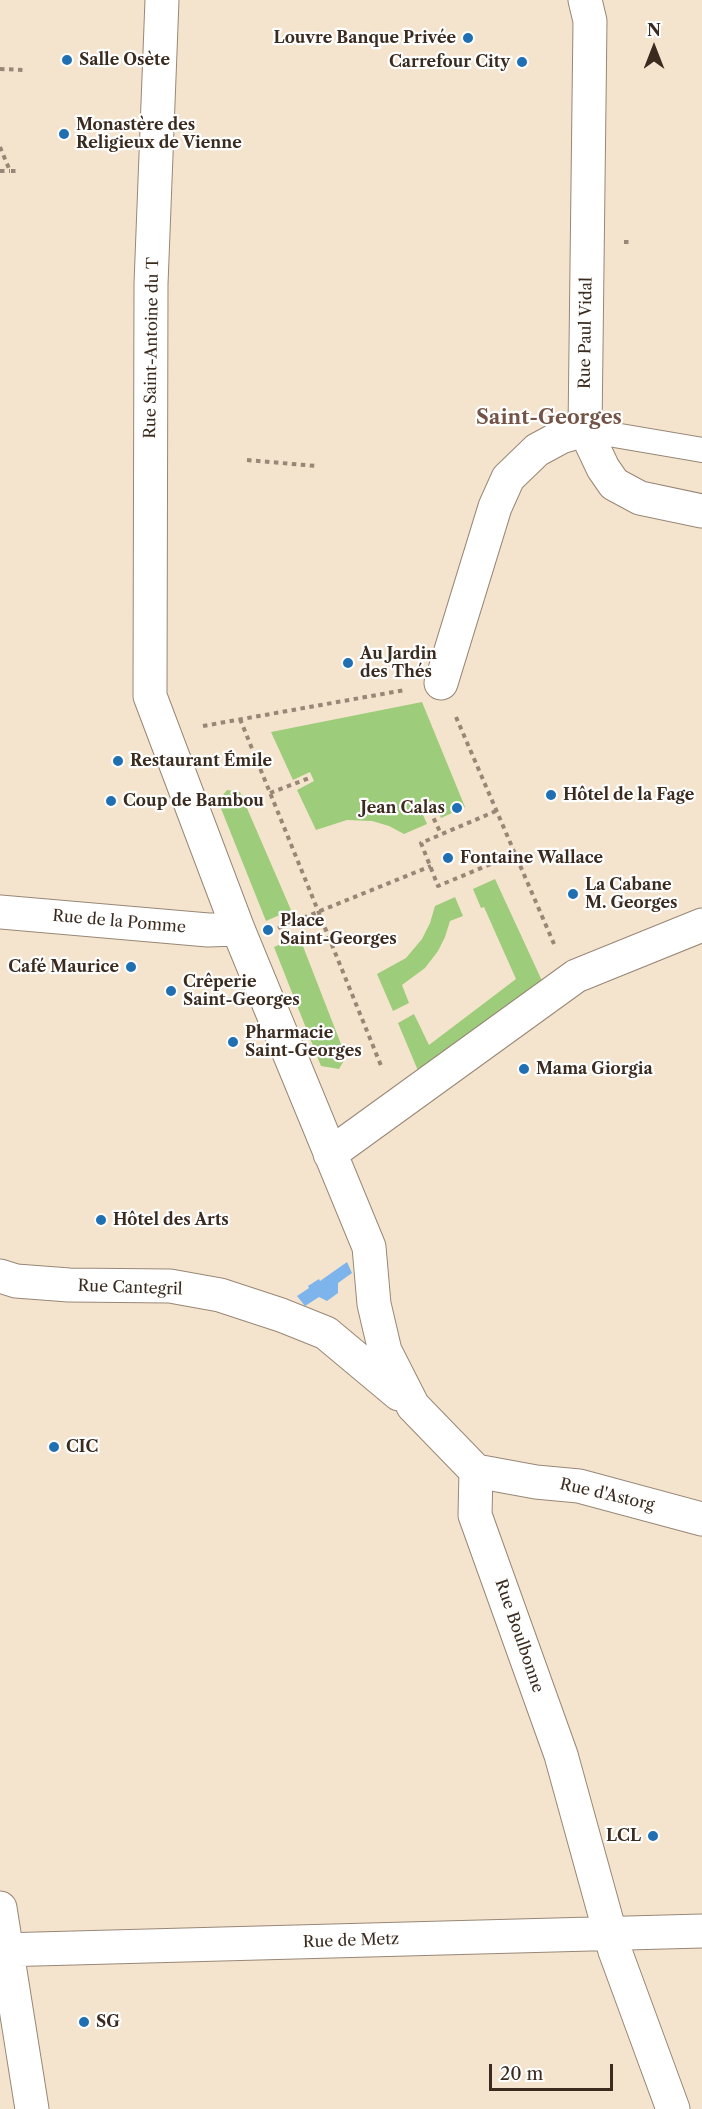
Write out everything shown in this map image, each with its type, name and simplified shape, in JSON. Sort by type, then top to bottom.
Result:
[{"type":"street","name":"Rue Saint-Antoine du T","points":[[162,0],[151,284],[150,696],[164,733]]},
{"type":"street","name":"Rue Paul Vidal","points":[[585,0],[590,21],[585,430]]},
{"type":"street","points":[[441,683],[495,507],[508,478],[537,450],[561,436],[585,430],[603,468],[614,484],[640,498],[702,510]]},
{"type":"street","points":[[164,733],[241,936],[369,1247],[374,1304],[384,1351],[413,1406],[476,1471]]},
{"type":"street","name":"Rue de la Pomme","points":[[0,912],[208,930],[241,936]]},
{"type":"street","points":[[330,1154],[573,978],[702,925]]},
{"type":"street","name":"Rue Cantegril","points":[[0,1276],[16,1281],[69,1286],[171,1286],[220,1295],[326,1333],[413,1406]]},
{"type":"street","points":[[326,1333],[345,1331],[361,1319],[374,1304]]},
{"type":"street","name":"Rue d'Astorg","points":[[476,1471],[536,1482],[579,1486],[702,1519]]},
{"type":"street","name":"Rue Boulbonne","points":[[476,1471],[475,1515],[561,1755],[615,1951],[673,2109]]},
{"type":"street","points":[[0,1908],[3,1949],[32,2109]]},
{"type":"street","name":"Rue de Metz","points":[[3,1949],[702,1931]]},
{"type":"lane","points":[[585,430],[702,450]]},
{"type":"path","points":[[0,69],[25,70]]},
{"type":"path","points":[[0,147],[10,171]]},
{"type":"path","points":[[0,171],[20,171]]},
{"type":"path","points":[[247,460],[316,466]]},
{"type":"path","points":[[164,733],[441,683],[496,812],[573,978]]},
{"type":"path","points":[[240,719],[397,1105]]},
{"type":"path","points":[[270,793],[312,777]]},
{"type":"path","points":[[426,802],[441,834]]},
{"type":"path","points":[[496,812],[421,843],[438,886],[515,854]]},
{"type":"path","points":[[241,936],[318,912],[431,866]]},
{"type":"green space","points":[[422,702],[465,807],[441,818],[433,800],[419,806],[427,824],[404,834],[372,821],[347,820],[316,830],[297,790],[314,781],[310,772],[293,780],[271,732]]},
{"type":"green space","points":[[227,790],[240,792],[291,910],[266,921],[218,801]]},
{"type":"green space","points":[[495,879],[543,983],[419,1073],[398,1023],[414,1014],[429,1045],[516,979],[484,907],[481,908],[473,889]]},
{"type":"green space","points":[[455,897],[463,916],[450,921],[438,951],[425,968],[402,985],[409,1003],[393,1011],[377,974],[406,958],[422,939],[435,906]]},
{"type":"green space","points":[[299,936],[346,1057],[339,1069],[321,1066],[274,947]]},
{"type":"water","points":[[347,1262],[352,1273],[338,1283],[338,1293],[327,1301],[319,1297],[305,1306],[297,1296],[309,1288],[308,1286],[319,1279],[320,1281]]},
{"type":"place","name":"Louvre Banque Privée","points":[[468,38]]},
{"type":"place","name":"Salle Osète","points":[[67,60]]},
{"type":"place","name":"Carrefour City","points":[[522,62]]},
{"type":"place","name":"Monastère des Religieux de Vienne","points":[[64,134]]},
{"type":"place","name":"Au Jardin des Thés","points":[[348,663]]},
{"type":"place","name":"Restaurant Émile","points":[[118,761]]},
{"type":"place","name":"Hôtel de la Fage","points":[[551,795]]},
{"type":"place","name":"Coup de Bambou","points":[[111,801]]},
{"type":"place","name":"Jean Calas","points":[[457,808]]},
{"type":"place","name":"Fontaine Wallace","points":[[448,858]]},
{"type":"place","name":"La Cabane M. Georges","points":[[573,894]]},
{"type":"place","name":"Place Saint-Georges","points":[[268,930]]},
{"type":"place","name":"Café Maurice","points":[[131,967]]},
{"type":"place","name":"Crêperie Saint-Georges","points":[[171,991]]},
{"type":"place","name":"Pharmacie Saint-Georges","points":[[233,1042]]},
{"type":"place","name":"Mama Giorgia","points":[[524,1069]]},
{"type":"place","name":"Hôtel des Arts","points":[[101,1220]]},
{"type":"place","name":"CIC","points":[[54,1447]]},
{"type":"place","name":"LCL","points":[[653,1836]]},
{"type":"place","name":"SG","points":[[84,2022]]},
{"type":"district","name":"Saint-Georges","points":[[549,418]]}]
